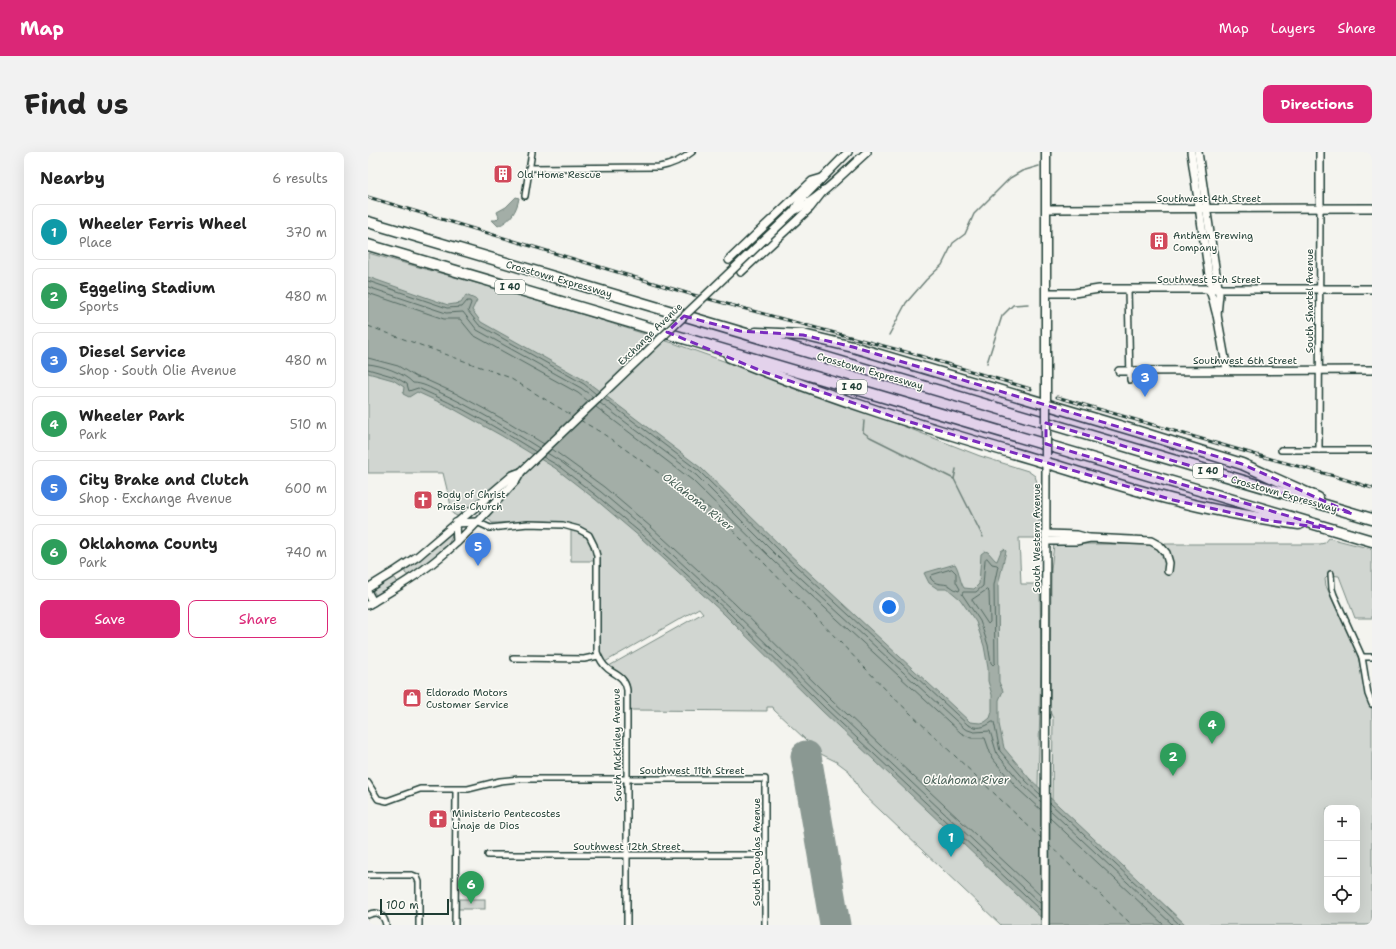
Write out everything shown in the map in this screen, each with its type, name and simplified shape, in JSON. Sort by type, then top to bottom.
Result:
[{"type":"highway","name":"Crosstown Expressway","points":[[368,222],[1372,519]]},
{"type":"highway","name":"Crosstown Expressway","points":[[368,245],[1372,541]]},
{"type":"highway","points":[[740,332],[803,336],[853,347],[1242,464],[1353,514]]},
{"type":"highway","points":[[676,335],[764,372],[865,408],[1046,459],[1173,500],[1266,520],[1332,529]]},
{"type":"main road","name":"Exchange Avenue","points":[[371,603],[404,583],[457,542],[517,479],[521,472],[794,211],[799,202],[848,152]]},
{"type":"main road","name":"Exchange Avenue","points":[[794,211],[803,207],[867,152]]},
{"type":"main road","name":"South Western Avenue","points":[[1045,925],[1046,152]]},
{"type":"main road","points":[[1191,152],[1220,299],[1217,315]]},
{"type":"main road","points":[[1198,152],[1203,208]]},
{"type":"main road","name":"South Shartel Avenue","points":[[1320,152],[1320,209]]},
{"type":"main road","points":[[729,260],[812,181],[822,178]]},
{"type":"main road","points":[[741,272],[810,208],[824,190]]},
{"type":"main road","name":"Southwest 4th Street","points":[[1046,208],[1372,208]]},
{"type":"main road","name":"Southwest 5th Street","points":[[1046,293],[1065,294],[1091,290],[1128,289],[1372,290]]},
{"type":"main road","points":[[1208,289],[1211,292],[1217,315],[1227,370]]},
{"type":"main road","name":"Southwest 6th Street","points":[[1119,371],[1372,370]]},
{"type":"main road","name":"Exchange Avenue","points":[[368,588],[418,556],[513,475],[521,472]]},
{"type":"main road","points":[[457,542],[456,523],[477,522],[478,505]]},
{"type":"main road","points":[[1046,538],[1077,535],[1090,538],[1151,541],[1160,546],[1166,553],[1169,563],[1168,571]]},
{"type":"main road","points":[[397,570],[404,583]]},
{"type":"main road","points":[[368,593],[371,603]]},
{"type":"street","points":[[525,196],[532,152]]},
{"type":"street","points":[[530,168],[659,167],[680,161],[692,152]]},
{"type":"street","name":"South Shartel Avenue","points":[[1319,450],[1320,209]]},
{"type":"street","points":[[729,260],[741,272]]},
{"type":"street","points":[[1128,289],[1130,380]]},
{"type":"street","points":[[1281,450],[1372,450]]},
{"type":"street","points":[[477,522],[490,528],[514,524],[563,525],[572,527],[585,532],[590,537],[596,550],[596,643],[598,656],[584,659],[513,658]]},
{"type":"street","points":[[1332,574],[1332,589],[1362,657],[1368,694],[1372,704]]},
{"type":"street","name":"South McKinley Avenue","points":[[598,656],[607,668],[622,677],[627,687],[627,925]]},
{"type":"street","points":[[1362,657],[1372,657]]},
{"type":"street","name":"Southwest 11th Street","points":[[368,783],[376,797],[383,801],[389,801],[420,789],[468,789],[500,781],[519,779],[765,779]]},
{"type":"street","name":"South Douglas Avenue","points":[[765,779],[765,925]]},
{"type":"street","points":[[455,925],[456,790]]},
{"type":"street","name":"Southwest 12th Street","points":[[488,855],[765,855]]},
{"type":"street","points":[[368,875],[412,875],[417,877],[419,882],[419,925]]},
{"type":"street","points":[[368,915],[374,913],[380,914],[384,918],[386,925]]},
{"type":"highlighted area","points":[[684,316],[740,331],[803,335],[853,347],[1242,464],[1353,514],[1046,423],[1046,444],[1332,529],[1265,520],[1173,500],[900,419],[764,372],[667,332]]},
{"type":"shaded area","points":[[368,253],[494,288],[676,344],[872,414],[980,456],[1028,471],[1035,476],[1039,489],[1039,538],[1019,538],[1021,584],[1040,584],[1041,664],[1038,787],[1052,800],[1053,718],[1050,712],[1051,570],[1054,544],[1320,544],[1325,543],[1329,538],[1372,549],[1372,618],[1355,618],[1339,576],[1329,575],[1325,579],[1326,586],[1356,649],[1366,696],[1372,710],[1372,925],[1001,925],[862,793],[849,771],[837,762],[821,754],[774,710],[773,707],[767,707],[767,711],[630,710],[630,687],[628,682],[626,678],[609,666],[703,613],[699,608],[605,662],[600,654],[599,646],[600,561],[571,561],[571,530],[575,532],[581,527],[548,521],[492,523],[488,518],[488,515],[523,478],[514,469],[459,517],[453,514],[443,473],[368,473]]},
{"type":"shaded area","points":[[506,485],[507,486],[481,513],[479,513],[482,506]]},
{"type":"shaded area","points":[[451,533],[452,536],[449,542],[440,554],[409,576],[405,573],[405,569]]},
{"type":"shaded area","points":[[391,577],[395,578],[398,583],[378,596],[375,594],[373,590],[375,587]]},
{"type":"shaded area","points":[[458,899],[485,899],[485,909],[458,909]]},
{"type":"water","points":[[516,197],[519,198],[515,211],[506,221],[498,226],[492,220],[496,220],[499,217],[497,212],[506,207]]},
{"type":"water","name":"Oklahoma River","points":[[368,277],[448,305],[461,303],[466,295],[477,300],[472,310],[481,322],[586,381],[701,468],[786,551],[970,722],[985,722],[990,718],[992,712],[992,695],[988,681],[988,668],[984,646],[976,622],[960,599],[948,589],[938,589],[929,583],[924,573],[955,564],[964,588],[974,589],[979,584],[981,554],[985,551],[988,552],[997,561],[1001,551],[1004,549],[1006,551],[998,585],[999,682],[1003,691],[999,700],[999,724],[1004,748],[1029,778],[1186,925],[1049,925],[822,711],[724,614],[641,538],[595,499],[555,468],[450,407],[417,392],[409,397],[403,394],[404,387],[393,380],[368,373]]},
{"type":"waterway","points":[[889,335],[906,303],[926,280],[942,265],[953,243],[965,234],[974,214],[1010,178],[1022,171],[1039,166]]},
{"type":"waterway","points":[[987,363],[1002,316],[1013,305],[1028,304]]},
{"type":"waterway","points":[[864,421],[863,432],[870,437],[954,479]]},
{"type":"waterway","points":[[956,469],[954,479],[983,537]]},
{"type":"ferry route","points":[[368,326],[508,377],[573,416]]},
{"type":"ferry route","points":[[580,420],[602,433],[716,513],[889,693],[1042,839]]},
{"type":"ferry route","points":[[1048,844],[1132,925]]},
{"type":"runway","points":[[806,756],[835,925]]},
{"type":"railway","points":[[368,197],[690,294],[910,353],[1031,389]]},
{"type":"railway","points":[[1057,397],[1372,488]]},
{"type":"place","name":"Old Home Rescue","points":[[503,174]]},
{"type":"place","name":"Anthem Brewing Company","points":[[1159,241]]},
{"type":"place","name":"Diesel Service","points":[[1145,397]]},
{"type":"place","name":"Body of Christ Praise Church","points":[[423,500]]},
{"type":"place","name":"City Brake and Clutch","points":[[478,566]]},
{"type":"place","name":"Eldorado Motors Customer Service","points":[[412,698]]},
{"type":"place","name":"Wheeler Park","points":[[1212,744]]},
{"type":"place","name":"Eggeling Stadium","points":[[1173,776]]},
{"type":"place","name":"Ministerio Pentecostes Linaje de Dios","points":[[438,819]]},
{"type":"place","name":"Wheeler Ferris Wheel","points":[[951,857]]},
{"type":"place","name":"Oklahoma County","points":[[471,904]]}]
